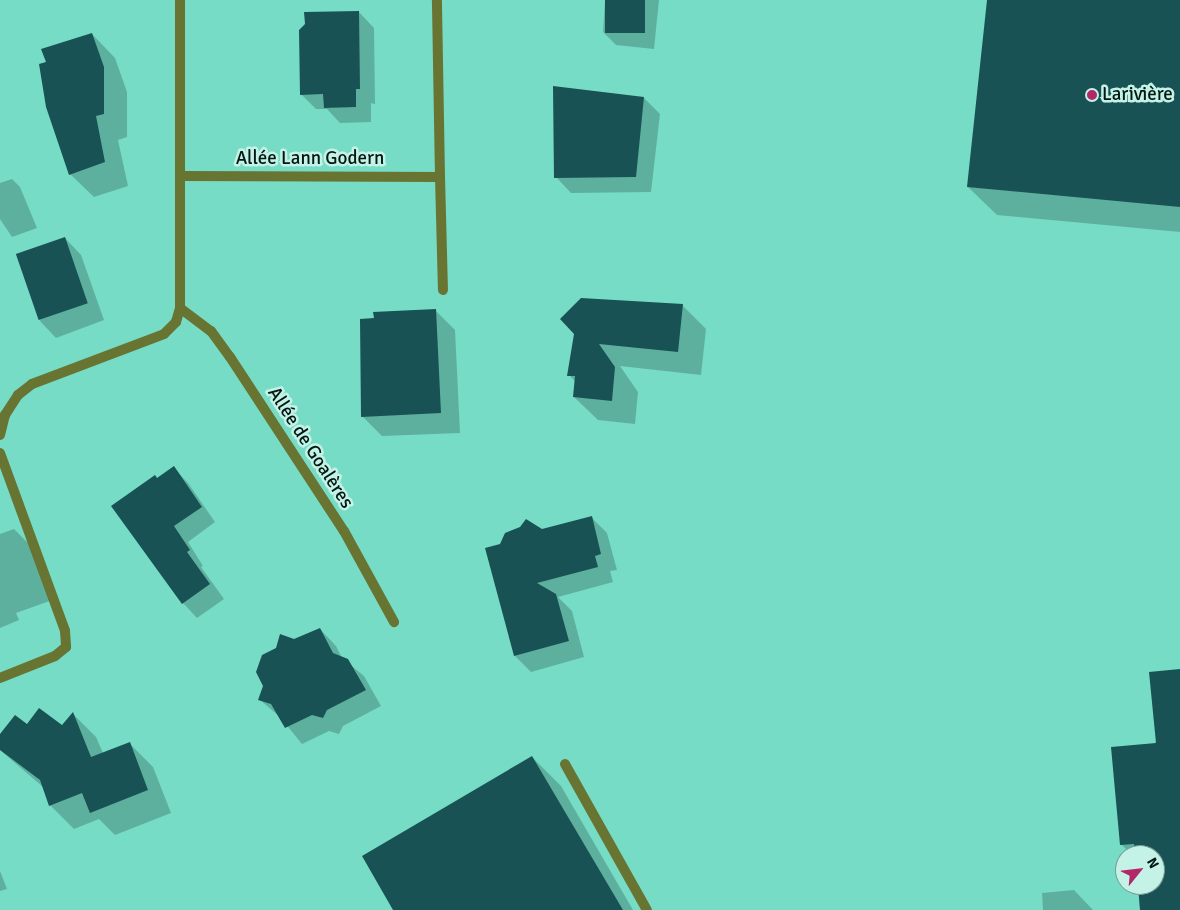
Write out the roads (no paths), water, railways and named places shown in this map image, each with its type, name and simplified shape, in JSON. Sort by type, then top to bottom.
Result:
[{"type":"street","points":[[0,435],[5,415],[18,395],[32,384],[164,334],[176,322],[180,308],[180,0]]},
{"type":"street","points":[[438,0],[443,290]]},
{"type":"street","name":"Allée Lann Godern","points":[[180,176],[440,177]]},
{"type":"street","name":"Allée de Goalères","points":[[180,308],[211,331],[230,357],[344,531],[394,622]]},
{"type":"street","points":[[0,453],[65,631],[66,647],[55,656],[0,678]]},
{"type":"street","points":[[565,764],[647,910]]},
{"type":"place","name":"Larivière","points":[[1092,95]]}]
